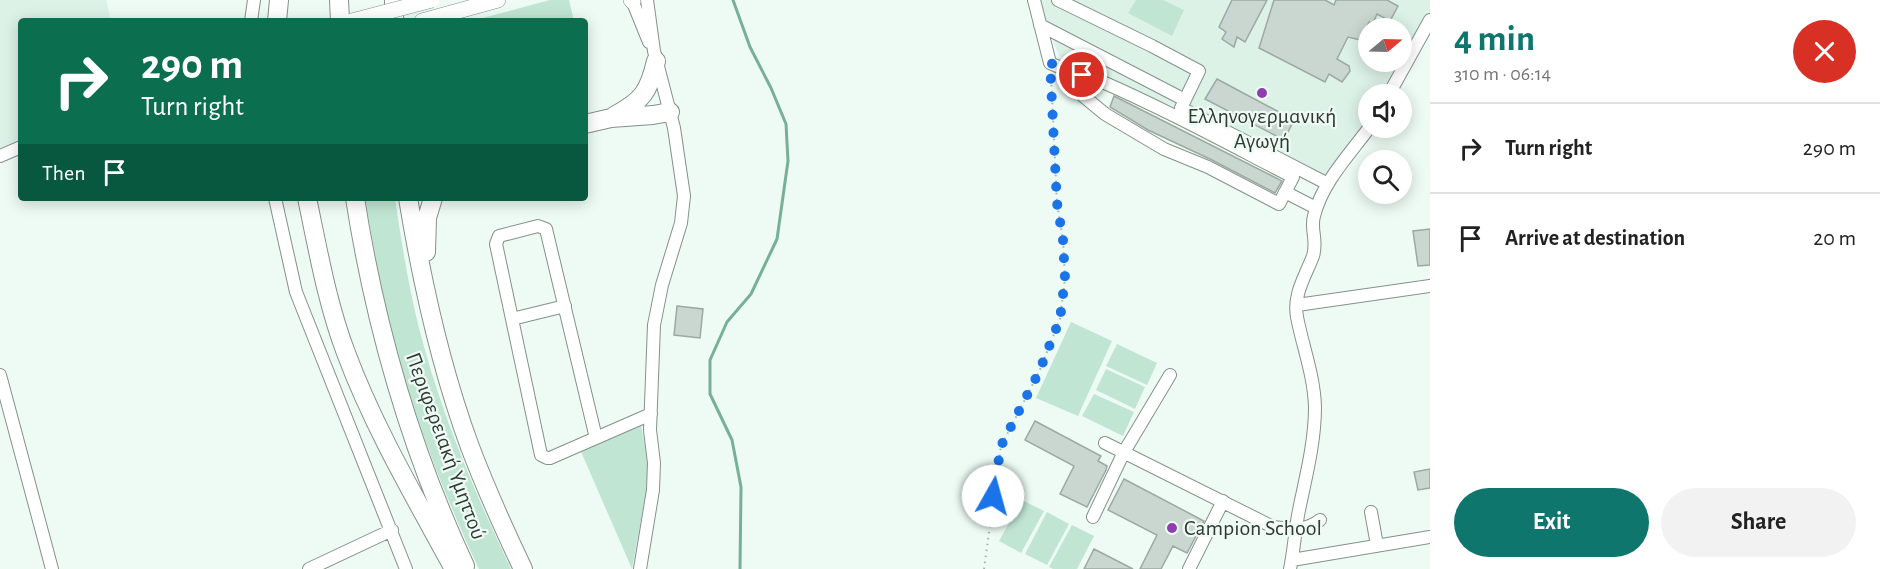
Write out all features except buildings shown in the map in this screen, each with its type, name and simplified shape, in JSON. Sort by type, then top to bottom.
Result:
[{"type":"highway","points":[[277,18],[279,0]]},
{"type":"highway","points":[[339,0],[340,18]]},
{"type":"highway","points":[[394,0],[394,18]]},
{"type":"highway","points":[[619,114],[645,94],[655,56]]},
{"type":"highway","points":[[588,123],[646,103],[669,107]]},
{"type":"highway","points":[[308,201],[324,279],[346,352],[377,423],[454,569]]},
{"type":"highway","name":"Περιφερειακή Υμηττού","points":[[356,201],[371,292],[396,389],[427,477],[467,569]]},
{"type":"highway","name":"Περιφερειακή Υμηττού","points":[[408,201],[430,316],[451,392],[492,502],[523,569]]},
{"type":"highway","points":[[430,316],[431,285],[425,234],[426,218],[432,201]]},
{"type":"main road","points":[[363,18],[432,0]]},
{"type":"main road","points":[[434,18],[498,0]]},
{"type":"street","points":[[251,18],[254,0]]},
{"type":"street","points":[[636,0],[669,107],[681,164],[684,208],[656,313],[651,367],[650,430],[654,463],[653,490],[639,569]]},
{"type":"street","points":[[1034,0],[1050,63],[1096,79],[1293,177],[1279,204],[1208,167],[1164,148],[1105,114],[1082,95],[1062,69]]},
{"type":"street","points":[[1058,0],[1199,71],[1181,108],[1328,184]]},
{"type":"street","points":[[1395,84],[1430,20]]},
{"type":"street","points":[[1040,25],[1185,100]]},
{"type":"street","points":[[1362,138],[1328,184],[1316,207],[1312,221],[1316,244],[1300,283],[1297,317],[1312,377],[1315,406],[1314,439],[1295,530],[1291,564],[1377,545],[1430,537]]},
{"type":"street","points":[[0,156],[18,148]]},
{"type":"street","points":[[1285,192],[1316,207]]},
{"type":"street","points":[[276,201],[296,292],[406,569]]},
{"type":"street","points":[[596,438],[546,229],[538,226],[501,235],[497,238],[496,244],[541,455],[550,458],[596,438],[651,414]]},
{"type":"street","points":[[1297,305],[1430,286]]},
{"type":"street","points":[[512,319],[565,306]]},
{"type":"street","points":[[0,375],[52,569]]},
{"type":"street","points":[[1093,517],[1124,452],[1170,375]]},
{"type":"street","points":[[1105,444],[1273,527],[1306,529],[1320,520]]},
{"type":"street","points":[[1189,569],[1223,501]]},
{"type":"street","points":[[1371,512],[1377,545]]},
{"type":"street","points":[[309,569],[392,530]]},
{"type":"path","points":[[984,569],[1001,446],[1039,372],[1060,319],[1065,278],[1063,240],[1057,203],[1050,63]]},
{"type":"shaded area","points":[[0,0],[106,0],[110,18],[18,18],[18,142],[0,150]]},
{"type":"shaded area","points":[[550,0],[569,0],[573,18],[482,18]]},
{"type":"shaded area","name":"Ελληνογερμανική Αγωγή","points":[[1041,0],[1430,0],[1430,20],[1412,52],[1412,18],[1358,18],[1358,72],[1401,72],[1395,84],[1358,84],[1358,138],[1361,138],[1328,184],[1059,56],[1042,11]]},
{"type":"shaded area","points":[[1136,0],[1163,0],[1184,10],[1172,36],[1128,13]]},
{"type":"shaded area","points":[[366,201],[395,201],[414,309],[436,387],[471,480],[511,569],[479,569],[441,482],[419,423],[392,333]]},
{"type":"shaded area","points":[[1071,322],[1112,341],[1078,416],[1036,398]]},
{"type":"shaded area","points":[[1117,344],[1157,363],[1147,385],[1106,366]]},
{"type":"shaded area","points":[[1106,369],[1145,387],[1135,409],[1096,390]]},
{"type":"shaded area","points":[[1094,394],[1134,412],[1123,436],[1082,416]]},
{"type":"shaded area","points":[[637,423],[641,425],[650,471],[632,569],[579,447]]},
{"type":"shaded area","points":[[1022,500],[1044,511],[1021,553],[999,541]]},
{"type":"shaded area","points":[[1047,512],[1069,524],[1047,565],[1025,554]]},
{"type":"shaded area","points":[[1072,525],[1094,536],[1077,569],[1053,569],[1049,567]]},
{"type":"waterway","points":[[733,0],[750,47],[786,124],[788,161],[777,239],[751,294],[727,322],[710,360],[710,394],[732,440],[741,487],[740,569]]},
{"type":"place","name":"Ελληνογερμανική Αγωγή","points":[[1262,93]]},
{"type":"place","name":"Campion School","points":[[1172,528]]},
{"type":"route","points":[[993,496],[1001,446],[1039,372],[1060,319],[1065,278],[1063,240],[1057,203],[1050,63],[1082,75]]}]
